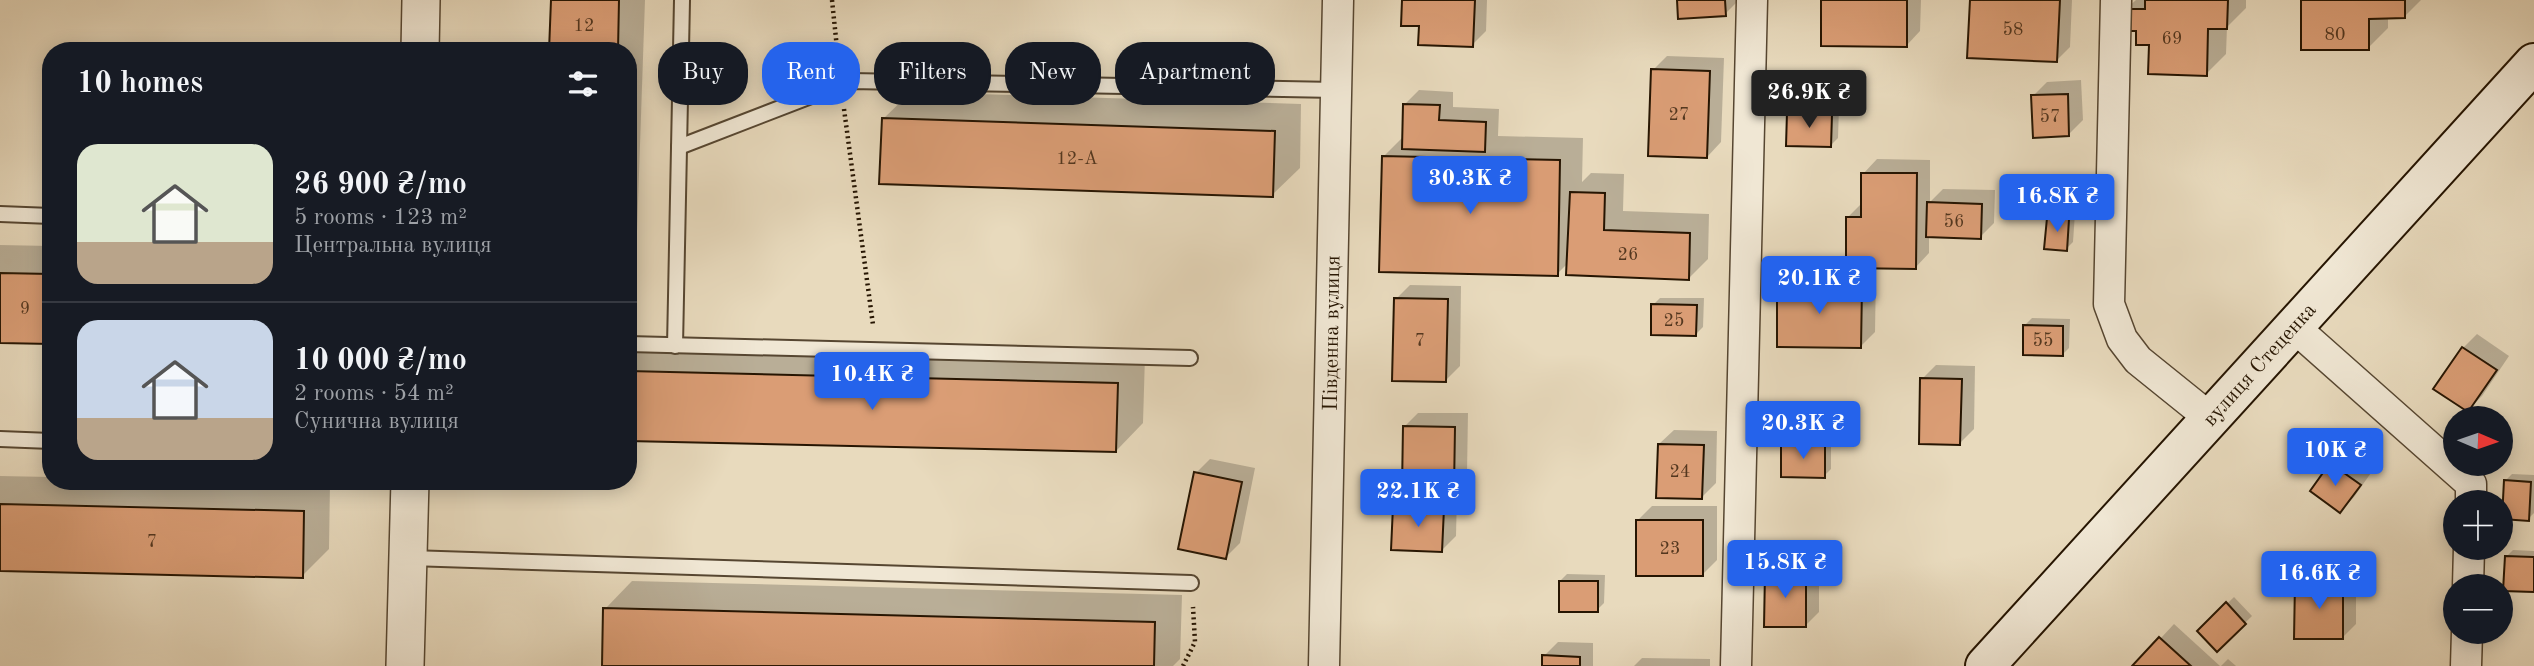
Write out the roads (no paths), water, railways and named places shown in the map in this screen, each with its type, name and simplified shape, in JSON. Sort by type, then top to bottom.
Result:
[{"type":"main road","name":"вулиця Стеценка","points":[[1985,666],[2534,62]]},
{"type":"street","points":[[420,42],[421,0]]},
{"type":"street","name":"Південна вулиця","points":[[1324,666],[1338,0]]},
{"type":"street","points":[[1736,666],[1752,0]]},
{"type":"street","points":[[2116,0],[2109,304],[2122,339],[2138,360],[2210,418]]},
{"type":"street","points":[[2294,327],[2471,484],[2471,490]]},
{"type":"street","points":[[405,666],[410,490]]},
{"type":"street","points":[[2466,666],[2467,644]]},
{"type":"lane","points":[[675,346],[682,0]]},
{"type":"lane","points":[[679,147],[850,81],[1336,90]]},
{"type":"lane","points":[[0,214],[42,216]]},
{"type":"lane","points":[[637,344],[1190,358]]},
{"type":"lane","points":[[0,439],[42,441]]},
{"type":"lane","points":[[408,558],[1191,583]]}]
